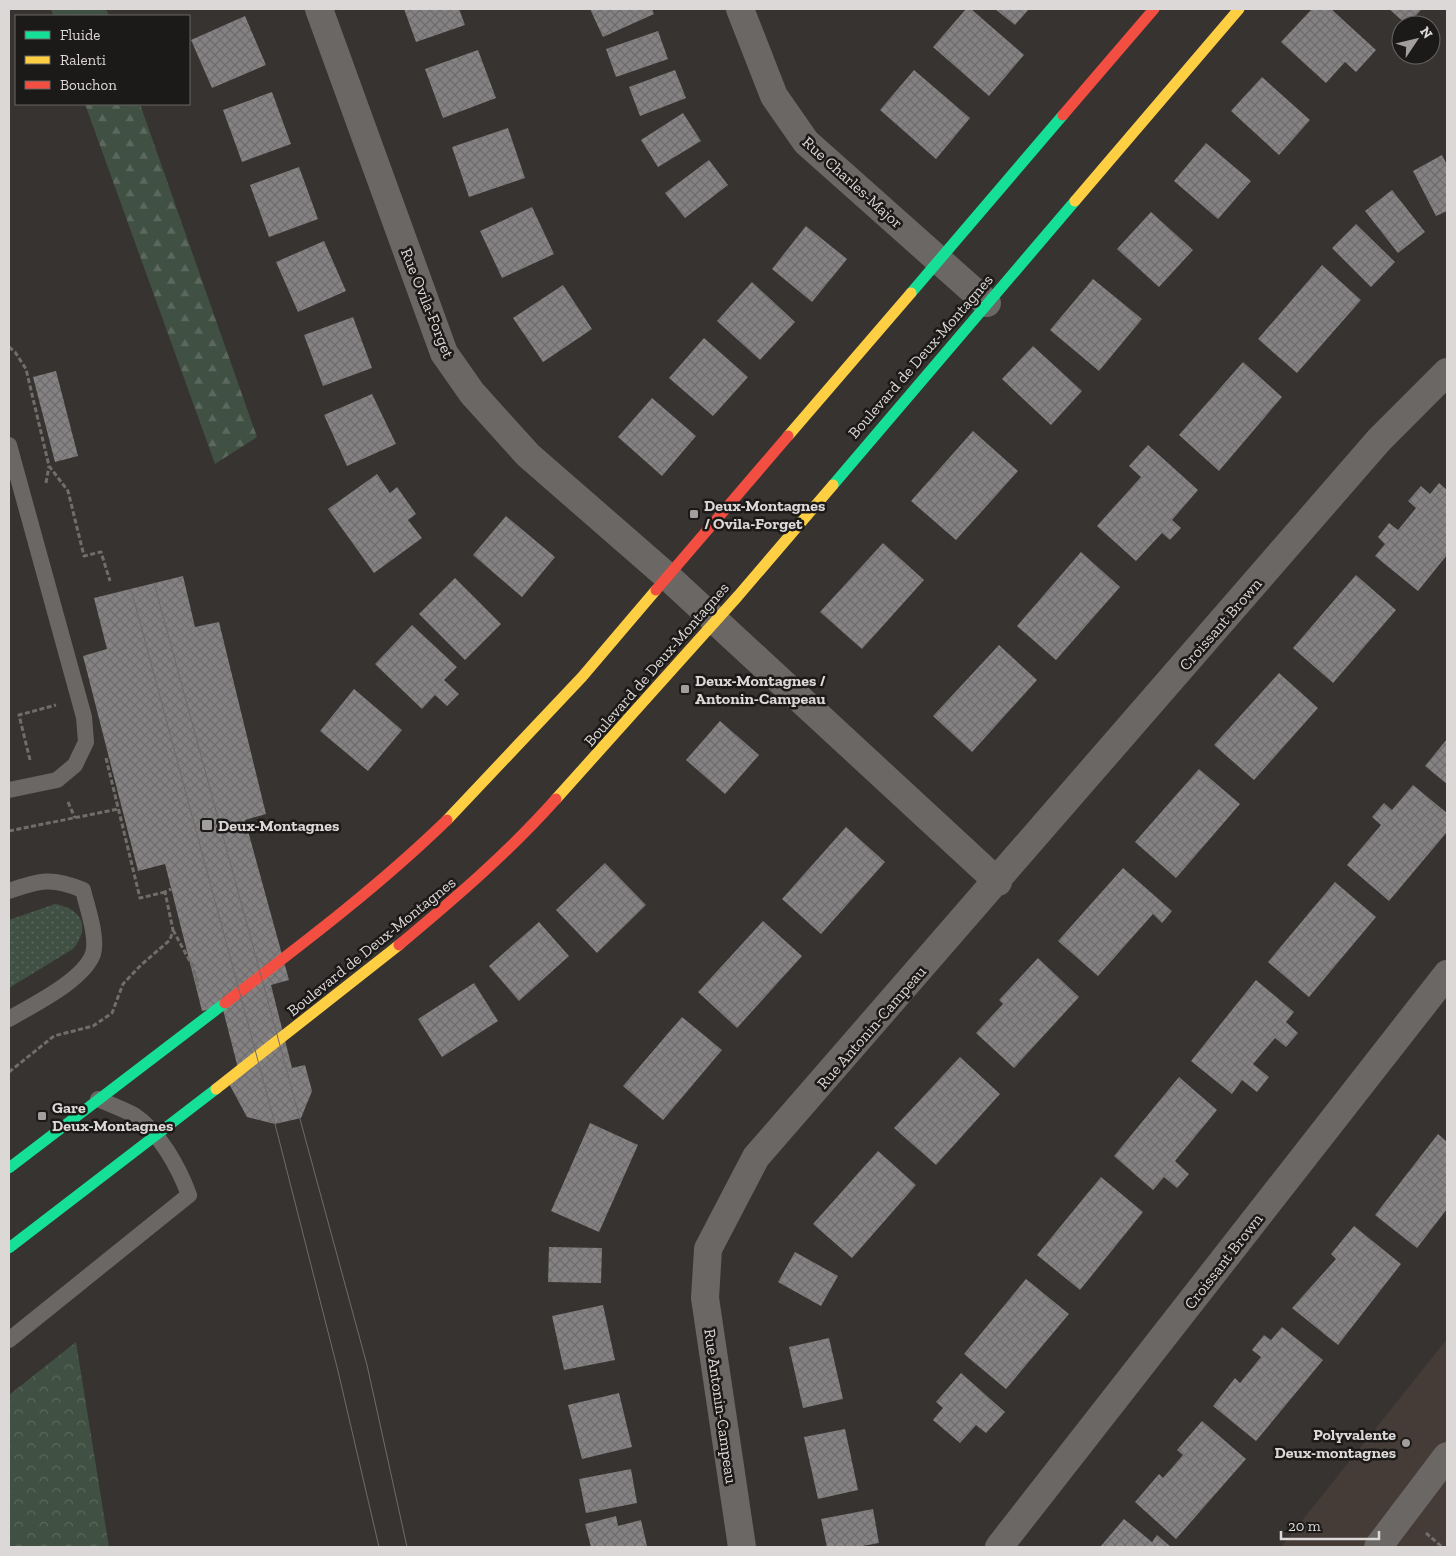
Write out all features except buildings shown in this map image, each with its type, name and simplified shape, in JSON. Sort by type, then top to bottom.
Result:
[{"type":"street","name":"Rue Ovila-Forget","points":[[319,9],[444,353],[472,393],[528,455],[668,577],[715,622]]},
{"type":"street","name":"Rue Charles-Major","points":[[740,9],[774,96],[806,142],[987,303]]},
{"type":"street","points":[[9,1168],[311,937],[426,840],[524,742],[668,577],[1154,9]]},
{"type":"street","name":"Boulevard de Deux-Montagnes","points":[[9,1248],[346,988],[466,889],[560,798],[715,622],[1239,9]]},
{"type":"street","name":"Croissant Brown","points":[[998,882],[1379,440],[1447,372]]},
{"type":"street","points":[[715,622],[998,882]]},
{"type":"street","name":"Rue Antonin-Campeau","points":[[742,1547],[705,1298],[708,1250],[756,1157],[998,882]]},
{"type":"street","name":"Croissant Brown","points":[[999,1547],[1447,974]]},
{"type":"street","points":[[1378,1547],[1447,1456]]},
{"type":"lane","points":[[9,445],[84,717],[86,742],[75,765],[57,780],[9,790]]},
{"type":"lane","points":[[9,891],[33,882],[61,881],[83,890],[93,927],[93,954],[75,979],[9,1019]]},
{"type":"lane","points":[[9,1340],[189,1195],[179,1169],[155,1137],[134,1116],[98,1099]]},
{"type":"path","points":[[9,347],[15,352],[26,369],[49,466],[68,491],[84,556],[101,552],[110,581]]},
{"type":"path","points":[[54,696],[58,713]]},
{"type":"path","points":[[32,768],[20,715],[56,705]]},
{"type":"path","points":[[65,794],[74,818]]},
{"type":"path","points":[[9,831],[118,809],[140,898],[171,889]]},
{"type":"path","points":[[165,892],[173,930],[194,967],[199,989]]},
{"type":"path","points":[[9,1072],[54,1036],[93,1026],[112,1013],[123,984],[141,965],[170,940],[173,930]]},
{"type":"path","points":[[1422,1530],[1442,1547]]},
{"type":"shaded area","name":"Polyvalente Deux-montagnes","points":[[1447,1339],[1447,1547],[1281,1547]]},
{"type":"green space","points":[[51,9],[106,9],[109,15],[53,15]]},
{"type":"green space","points":[[85,105],[140,105],[257,437],[215,464]]},
{"type":"green space","points":[[55,904],[72,910],[81,920],[82,933],[79,941],[73,949],[9,988],[9,920]]},
{"type":"green space","points":[[76,1342],[109,1547],[9,1547],[9,1395]]},
{"type":"tram line","points":[[154,583],[367,1365],[407,1547]]},
{"type":"tram line","points":[[131,589],[275,1124],[338,1371],[379,1547]]},
{"type":"traffic: fast","points":[[911,293],[1063,115]]},
{"type":"traffic: fast","points":[[833,485],[1075,201]]},
{"type":"traffic: fast","points":[[9,1168],[225,1003]]},
{"type":"traffic: fast","points":[[9,1248],[216,1089]]},
{"type":"traffic: slow","points":[[1075,201],[1239,9]]},
{"type":"traffic: slow","points":[[788,436],[911,293]]},
{"type":"traffic: slow","points":[[556,799],[738,596],[833,485]]},
{"type":"traffic: slow","points":[[447,820],[582,677],[656,590]]},
{"type":"traffic: slow","points":[[216,1089],[399,945]]},
{"type":"traffic: jam","points":[[1063,115],[1154,9]]},
{"type":"traffic: jam","points":[[656,590],[788,436]]},
{"type":"traffic: jam","points":[[399,945],[500,857],[556,799]]},
{"type":"traffic: jam","points":[[225,1003],[394,869],[447,820]]},
{"type":"place","name":"Deux-Montagnes / Ovila-Forget","points":[[694,514]]},
{"type":"place","name":"Deux-Montagnes / Antonin-Campeau","points":[[685,689]]},
{"type":"place","name":"Deux-Montagnes","points":[[207,825]]},
{"type":"place","name":"Gare Deux-Montagnes","points":[[42,1116]]},
{"type":"place","name":"Polyvalente Deux-montagnes","points":[[1406,1443]]}]
